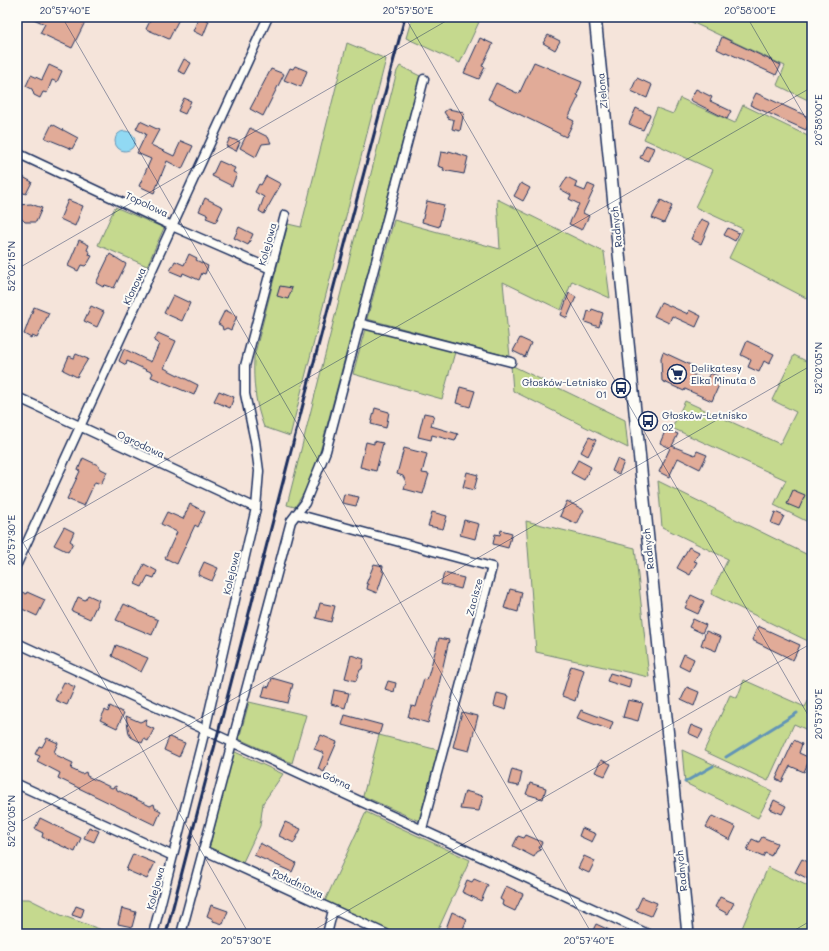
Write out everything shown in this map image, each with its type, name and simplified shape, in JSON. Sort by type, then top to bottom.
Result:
[{"type":"street","name":"Klonowa","points":[[17,564],[268,17]]},
{"type":"street","name":"Zielona","points":[[595,17],[610,164]]},
{"type":"street","points":[[181,934],[290,521],[305,503],[326,451],[424,78]]},
{"type":"street","name":"Topolowa","points":[[17,153],[172,226],[271,269]]},
{"type":"street","name":"Radnych","points":[[610,164],[688,934]]},
{"type":"street","name":"Kolejowa","points":[[152,934],[174,856],[205,730],[256,508],[259,470],[255,441],[245,394],[245,366],[285,215]]},
{"type":"street","points":[[359,323],[510,362]]},
{"type":"street","name":"Ogrodowa","points":[[17,397],[256,508]]},
{"type":"street","name":"Zacisze","points":[[296,514],[492,567],[422,829]]},
{"type":"street","name":"Górna","points":[[17,643],[648,934]]},
{"type":"street","points":[[17,784],[174,856]]},
{"type":"street","name":"Południowa","points":[[203,850],[386,934]]},
{"type":"street","points":[[327,934],[333,910]]},
{"type":"green space","points":[[412,17],[469,17],[479,22],[460,63],[406,38]]},
{"type":"green space","points":[[681,17],[812,17],[812,102],[777,85],[785,66]]},
{"type":"green space","points":[[347,43],[386,59],[290,436],[264,427],[258,410],[255,393],[254,357],[288,224],[301,227]]},
{"type":"green space","points":[[400,66],[420,76],[313,478],[295,507],[287,505],[397,71]]},
{"type":"green space","points":[[680,98],[735,123],[743,105],[812,138],[812,301],[729,258],[743,229],[695,207],[713,170],[644,139],[657,108],[673,114]]},
{"type":"green space","points":[[497,199],[604,252],[610,298],[572,281],[561,310],[503,282],[510,357],[367,319],[394,220],[500,249]]},
{"type":"green space","points":[[115,207],[164,228],[147,266],[98,245]]},
{"type":"green space","points":[[365,329],[455,352],[442,399],[353,374]]},
{"type":"green space","points":[[794,355],[812,364],[812,524],[774,505],[786,480],[672,428],[685,401],[780,444],[796,412],[772,400]]},
{"type":"green space","points":[[511,365],[625,420],[628,448],[513,391]]},
{"type":"green space","points":[[658,481],[812,557],[812,643],[711,594],[728,559],[662,527]]},
{"type":"green space","points":[[526,521],[635,548],[649,677],[536,652]]},
{"type":"green space","points":[[744,680],[805,707],[812,694],[812,732],[794,724],[768,781],[704,751],[730,695],[737,698]]},
{"type":"green space","points":[[249,702],[306,715],[292,763],[239,739]]},
{"type":"green space","points":[[379,735],[438,750],[419,821],[363,796]]},
{"type":"green space","points":[[682,750],[772,791],[758,818],[685,783]]},
{"type":"green space","points":[[233,751],[283,774],[263,803],[260,826],[242,864],[209,849]]},
{"type":"green space","points":[[366,812],[470,860],[436,934],[396,934],[325,901]]},
{"type":"green space","points":[[768,867],[812,888],[812,934],[754,934],[742,928]]},
{"type":"green space","points":[[17,899],[29,899],[61,915],[113,934],[17,934]]},
{"type":"water","points":[[125,131],[132,134],[135,141],[132,148],[125,151],[118,148],[115,141],[118,134]]},
{"type":"building","points":[[29,17],[73,17],[85,22],[72,48],[40,33],[45,24]]},
{"type":"building","points":[[152,17],[180,17],[169,39],[146,29]]},
{"type":"building","points":[[199,17],[209,21],[203,36],[193,31]]},
{"type":"building","points":[[548,35],[560,41],[555,50],[543,43]]},
{"type":"building","points":[[722,37],[781,65],[776,75],[717,49]]},
{"type":"building","points":[[480,38],[493,44],[482,66],[485,67],[479,79],[464,73]]},
{"type":"building","points":[[184,59],[191,63],[185,74],[178,71]]},
{"type":"building","points":[[534,62],[582,82],[577,95],[579,96],[568,118],[574,121],[566,137],[488,99],[496,83],[519,94]]},
{"type":"building","points":[[49,65],[62,71],[57,82],[52,80],[47,93],[43,92],[40,98],[34,95],[32,89],[26,86],[31,75],[42,80]]},
{"type":"building","points":[[295,66],[307,71],[301,87],[284,80],[290,68],[293,69]]},
{"type":"building","points":[[271,69],[284,74],[263,116],[250,109]]},
{"type":"building","points":[[637,78],[652,85],[647,98],[631,91]]},
{"type":"building","points":[[696,89],[712,97],[710,101],[731,111],[727,119],[690,100]]},
{"type":"building","points":[[756,93],[811,118],[806,130],[750,105]]},
{"type":"building","points":[[184,98],[191,101],[185,114],[178,111]]},
{"type":"building","points":[[636,108],[650,115],[643,130],[629,124]]},
{"type":"building","points":[[448,109],[464,112],[460,131],[452,129],[454,120],[448,118],[444,112]]},
{"type":"building","points":[[140,121],[159,130],[151,145],[174,156],[181,141],[193,146],[182,169],[167,161],[154,193],[139,186],[151,159],[137,153],[146,134],[136,129]]},
{"type":"building","points":[[52,124],[78,138],[72,149],[45,138]]},
{"type":"building","points":[[250,128],[268,137],[271,143],[262,144],[256,157],[240,148]]},
{"type":"building","points":[[230,138],[240,142],[236,151],[226,146]]},
{"type":"building","points":[[646,145],[654,148],[648,161],[640,158]]},
{"type":"building","points":[[449,151],[468,157],[464,174],[443,170],[444,168],[438,166],[441,152],[448,153]]},
{"type":"building","points":[[219,161],[235,168],[233,172],[237,174],[232,186],[212,176]]},
{"type":"building","points":[[266,176],[281,184],[264,214],[259,211],[264,197],[255,192],[259,184],[261,185]]},
{"type":"building","points":[[23,177],[32,182],[26,194],[17,190]]},
{"type":"building","points":[[567,177],[577,182],[575,187],[585,191],[588,184],[595,187],[583,213],[589,216],[582,230],[569,224],[579,204],[569,199],[571,195],[560,189]]},
{"type":"building","points":[[521,183],[530,188],[523,201],[514,196]]},
{"type":"building","points":[[205,198],[223,207],[216,222],[206,218],[208,215],[199,211]]},
{"type":"building","points":[[68,200],[83,206],[75,226],[60,219]]},
{"type":"building","points":[[661,200],[672,206],[664,223],[652,218]]},
{"type":"building","points":[[427,201],[444,205],[439,227],[422,222]]},
{"type":"building","points":[[31,204],[42,208],[36,222],[25,222],[17,214],[17,205]]},
{"type":"building","points":[[701,219],[710,223],[701,244],[691,239]]},
{"type":"building","points":[[239,227],[253,234],[248,245],[234,238]]},
{"type":"building","points":[[728,228],[739,233],[735,241],[724,235]]},
{"type":"building","points":[[79,240],[89,245],[87,250],[90,252],[89,255],[92,256],[85,266],[81,265],[78,271],[68,266]]},
{"type":"building","points":[[110,254],[126,264],[114,288],[105,285],[103,287],[96,283]]},
{"type":"building","points":[[189,254],[197,258],[196,260],[208,266],[205,274],[202,273],[199,280],[183,273],[182,276],[170,271],[175,261],[184,265]]},
{"type":"building","points":[[280,286],[292,288],[288,299],[277,296]]},
{"type":"building","points":[[569,293],[576,297],[567,318],[561,315]]},
{"type":"building","points":[[173,295],[190,303],[182,321],[164,313]]},
{"type":"building","points":[[661,302],[688,314],[689,310],[701,316],[696,327],[672,316],[669,323],[654,316]]},
{"type":"building","points":[[91,306],[104,312],[97,327],[84,321]]},
{"type":"building","points":[[34,307],[49,313],[37,338],[32,336],[31,338],[24,334]]},
{"type":"building","points":[[592,309],[603,313],[599,327],[585,322],[588,311],[591,312]]},
{"type":"building","points":[[225,310],[237,316],[231,330],[227,328],[223,330],[222,326],[218,324]]},
{"type":"building","points":[[158,333],[176,341],[164,368],[198,385],[194,395],[151,377],[153,373],[127,361],[126,365],[119,361],[124,349],[151,362],[159,344],[154,341]]},
{"type":"building","points":[[520,338],[531,343],[525,357],[513,351]]},
{"type":"building","points":[[747,341],[774,354],[769,364],[764,361],[759,372],[748,367],[751,360],[741,355]]},
{"type":"building","points":[[663,352],[695,367],[692,374],[706,381],[710,373],[722,378],[712,401],[662,381],[661,358]]},
{"type":"building","points":[[76,354],[88,359],[77,377],[63,370],[69,356],[74,358]]},
{"type":"building","points":[[460,387],[475,391],[470,407],[456,403]]},
{"type":"building","points":[[219,391],[234,397],[230,408],[214,401]]},
{"type":"building","points":[[375,408],[389,412],[386,428],[371,424]]},
{"type":"building","points":[[424,413],[434,415],[431,426],[458,434],[455,441],[432,435],[431,440],[418,437]]},
{"type":"building","points":[[666,429],[678,434],[672,446],[695,455],[697,451],[707,455],[700,469],[678,458],[669,477],[659,472],[670,448],[660,443]]},
{"type":"building","points":[[589,437],[596,440],[588,456],[581,452]]},
{"type":"building","points":[[374,441],[383,443],[376,471],[360,467],[366,442],[374,444]]},
{"type":"building","points":[[404,448],[427,454],[422,473],[429,474],[423,494],[404,489],[406,482],[403,476],[397,474]]},
{"type":"building","points":[[83,458],[98,465],[101,469],[107,472],[101,484],[95,482],[84,506],[67,499],[80,471],[78,470]]},
{"type":"building","points":[[617,459],[624,462],[619,474],[612,471]]},
{"type":"building","points":[[578,460],[591,467],[584,480],[571,473]]},
{"type":"building","points":[[467,472],[478,475],[474,490],[463,487]]},
{"type":"building","points":[[793,490],[805,495],[799,509],[787,504]]},
{"type":"building","points":[[344,494],[359,497],[356,506],[342,503]]},
{"type":"building","points":[[567,501],[584,510],[577,524],[560,516]]},
{"type":"building","points":[[190,504],[205,512],[198,527],[195,525],[177,564],[165,558],[177,532],[161,524],[167,512],[183,519]]},
{"type":"building","points":[[432,512],[447,516],[443,529],[428,526]]},
{"type":"building","points":[[775,512],[784,516],[779,526],[771,523]]},
{"type":"building","points":[[464,520],[479,524],[475,539],[460,535]]},
{"type":"building","points":[[64,527],[74,532],[70,541],[73,543],[68,552],[54,545]]},
{"type":"building","points":[[501,530],[512,533],[508,548],[493,544],[495,534],[500,535]]},
{"type":"building","points":[[689,547],[699,552],[694,561],[697,562],[690,575],[677,568]]},
{"type":"building","points":[[204,562],[218,568],[212,581],[198,575]]},
{"type":"building","points":[[144,564],[157,571],[154,578],[148,576],[142,587],[135,584]]},
{"type":"building","points":[[374,564],[383,566],[382,571],[384,572],[377,593],[367,589],[368,584],[366,584]]},
{"type":"building","points":[[444,573],[464,578],[461,589],[441,584]]},
{"type":"building","points":[[510,589],[522,592],[518,612],[504,608]]},
{"type":"building","points":[[20,591],[26,594],[27,592],[45,600],[37,616],[20,608],[21,605],[17,604],[17,596]]},
{"type":"building","points":[[88,595],[99,600],[90,619],[72,611],[78,597],[85,600]]},
{"type":"building","points":[[691,595],[704,601],[698,614],[685,608]]},
{"type":"building","points":[[320,603],[335,606],[331,622],[316,618]]},
{"type":"building","points":[[124,604],[158,620],[152,635],[116,620]]},
{"type":"building","points":[[693,619],[706,625],[702,633],[689,627]]},
{"type":"building","points":[[758,626],[800,645],[793,660],[752,640]]},
{"type":"building","points":[[706,631],[721,637],[716,651],[701,645]]},
{"type":"building","points":[[439,638],[449,640],[440,684],[428,723],[408,717],[411,706],[416,707],[424,679],[427,680]]},
{"type":"building","points":[[116,645],[148,658],[141,672],[112,656]]},
{"type":"building","points":[[684,654],[694,659],[689,671],[679,666]]},
{"type":"building","points":[[351,655],[364,659],[362,669],[360,670],[356,681],[345,678]]},
{"type":"building","points":[[571,666],[584,670],[575,701],[562,696]]},
{"type":"building","points":[[610,673],[631,679],[629,688],[607,681]]},
{"type":"building","points":[[272,678],[293,684],[288,703],[262,697],[265,686],[269,687]]},
{"type":"building","points":[[388,681],[396,683],[394,692],[385,689]]},
{"type":"building","points":[[64,682],[75,687],[67,705],[55,700]]},
{"type":"building","points":[[687,687],[699,692],[694,706],[681,700]]},
{"type":"building","points":[[334,690],[349,693],[345,708],[331,704]]},
{"type":"building","points":[[497,693],[509,696],[506,710],[494,706]]},
{"type":"building","points":[[628,700],[643,703],[638,721],[623,717]]},
{"type":"building","points":[[110,706],[124,713],[117,728],[100,720],[105,710],[108,712]]},
{"type":"building","points":[[581,710],[613,722],[610,730],[577,718]]},
{"type":"building","points":[[462,712],[478,716],[469,751],[453,747]]},
{"type":"building","points":[[345,715],[382,725],[379,735],[342,725]]},
{"type":"building","points":[[126,716],[140,722],[147,719],[145,725],[154,729],[148,741],[144,739],[142,743],[131,737],[129,734]]},
{"type":"building","points":[[691,725],[703,730],[699,738],[688,733]]},
{"type":"building","points":[[321,735],[337,742],[324,772],[318,769],[324,753],[314,749]]},
{"type":"building","points":[[169,737],[185,743],[179,757],[164,750]]},
{"type":"building","points":[[47,738],[58,743],[54,752],[56,755],[73,763],[71,769],[82,774],[86,772],[87,776],[112,788],[116,786],[117,790],[150,806],[154,804],[155,808],[161,811],[155,825],[58,778],[60,773],[37,761],[40,756],[35,754],[39,746],[42,747]]},
{"type":"building","points":[[794,740],[802,744],[799,753],[810,758],[804,772],[790,766],[782,782],[776,779]]},
{"type":"building","points":[[601,760],[611,764],[605,776],[595,772]]},
{"type":"building","points":[[512,769],[522,772],[519,786],[508,784]]},
{"type":"building","points":[[530,783],[546,788],[543,799],[526,794]]},
{"type":"building","points":[[465,791],[483,796],[479,811],[460,809]]},
{"type":"building","points":[[774,800],[786,806],[782,814],[770,809]]},
{"type":"building","points":[[712,816],[736,827],[730,840],[706,827]]},
{"type":"building","points":[[40,818],[81,838],[75,852],[42,837],[43,833],[35,829]]},
{"type":"building","points":[[285,822],[301,829],[294,843],[279,836]]},
{"type":"building","points":[[89,827],[99,831],[94,842],[84,838]]},
{"type":"building","points":[[582,828],[596,834],[592,842],[579,836]]},
{"type":"building","points":[[526,835],[542,842],[539,848],[541,850],[537,852],[534,857],[513,846],[518,836],[524,838]]},
{"type":"building","points":[[762,837],[777,843],[771,856],[765,853],[763,857],[747,850],[752,839],[759,842]]},
{"type":"building","points":[[260,843],[296,863],[292,872],[254,855]]},
{"type":"building","points":[[133,854],[155,863],[147,879],[126,870]]},
{"type":"building","points":[[584,856],[595,861],[589,873],[578,868]]},
{"type":"building","points":[[802,859],[812,864],[812,881],[795,872]]},
{"type":"building","points":[[474,879],[488,885],[481,901],[462,892],[467,880],[472,882]]},
{"type":"building","points":[[506,886],[523,894],[515,911],[502,905],[503,901],[500,899]]},
{"type":"building","points":[[642,897],[657,903],[651,916],[636,910]]},
{"type":"building","points":[[720,897],[734,903],[728,914],[715,907]]},
{"type":"building","points":[[211,905],[228,911],[223,924],[213,921],[213,919],[207,916]]},
{"type":"building","points":[[76,906],[84,909],[81,918],[72,915]]},
{"type":"building","points":[[122,908],[136,912],[132,927],[118,924]]},
{"type":"building","points":[[452,912],[467,919],[461,934],[444,934]]},
{"type":"building","points":[[596,924],[618,934],[591,934]]},
{"type":"waterway","points":[[726,757],[797,713]]},
{"type":"waterway","points":[[685,782],[713,766]]},
{"type":"railway","points":[[166,934],[405,17]]},
{"type":"place","name":"Delikatesy Elka Minuta 8","points":[[677,374]]},
{"type":"place","name":"Głosków-Letnisko 01","points":[[621,388]]},
{"type":"place","name":"Głosków-Letnisko 02","points":[[648,421]]}]
